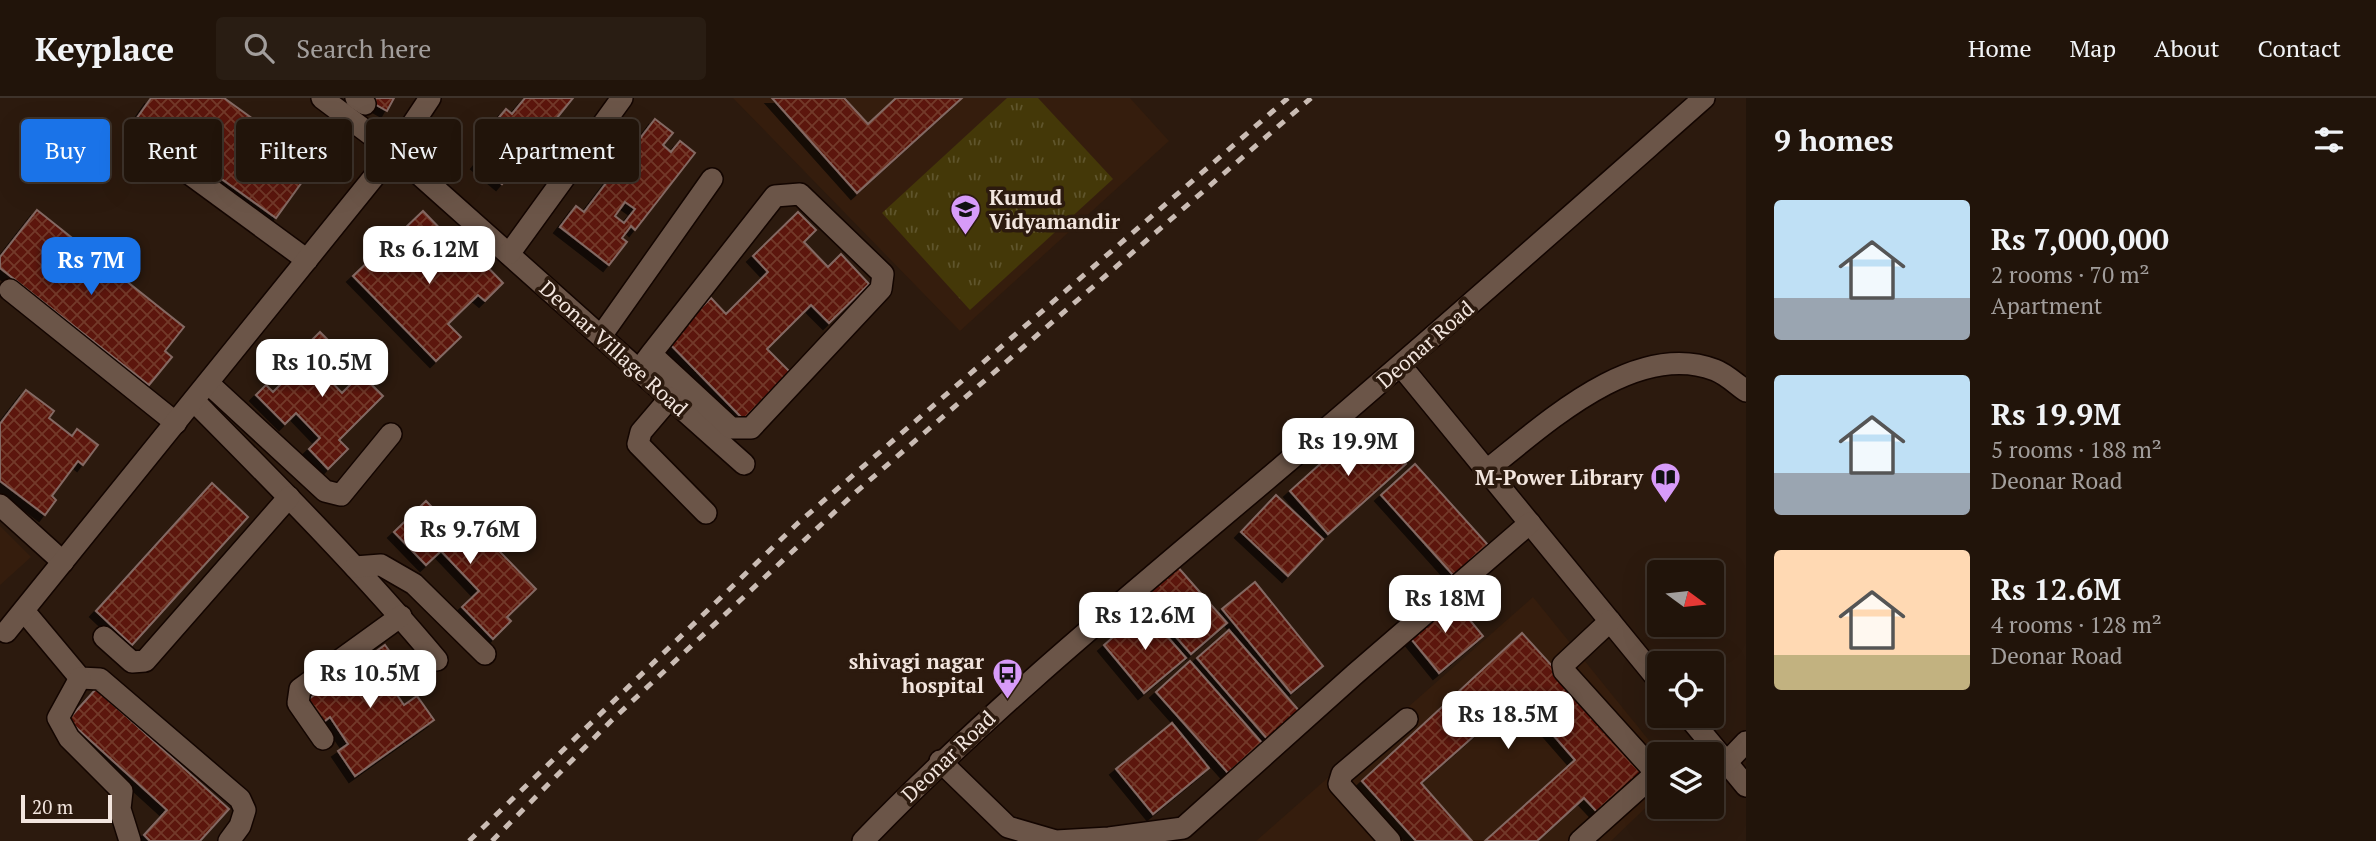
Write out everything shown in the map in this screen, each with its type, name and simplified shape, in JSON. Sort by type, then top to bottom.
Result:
[{"type":"street","name":"Deonar Village Road","points":[[322,98],[366,131]]},
{"type":"street","points":[[416,119],[430,98]]},
{"type":"street","points":[[509,254],[622,98]]},
{"type":"street","name":"Deonar Road","points":[[863,841],[940,761],[1018,691],[1401,366],[1704,98]]},
{"type":"street","points":[[601,337],[712,178]]},
{"type":"street","points":[[201,182],[307,260]]},
{"type":"street","points":[[6,632],[370,182]]},
{"type":"street","name":"Deonar Village Road","points":[[428,182],[601,337],[645,362],[670,398],[744,464]]},
{"type":"street","points":[[800,194],[883,274],[881,289],[751,428],[731,428],[645,362],[775,196],[800,194]]},
{"type":"street","points":[[10,290],[176,423]]},
{"type":"street","points":[[1487,470],[1575,402],[1630,372],[1675,363],[1699,365],[1717,370],[1746,391]]},
{"type":"street","points":[[1401,366],[1647,666]]},
{"type":"street","points":[[208,383],[325,491],[341,495],[391,433]]},
{"type":"street","points":[[670,398],[641,432],[638,444],[706,513]]},
{"type":"street","points":[[194,401],[401,616],[437,660]]},
{"type":"street","points":[[104,637],[132,662],[145,661],[289,497]]},
{"type":"street","points":[[0,505],[63,562]]},
{"type":"street","points":[[940,761],[1008,827],[1056,841],[1109,838],[1183,828],[1530,523]]},
{"type":"street","points":[[355,567],[381,565],[414,584],[485,654]]},
{"type":"street","points":[[23,611],[80,678],[100,679],[240,799],[245,810],[240,826],[229,841]]},
{"type":"street","points":[[323,739],[298,703],[300,689],[401,616]]},
{"type":"street","points":[[1580,841],[1656,773],[1564,671],[1563,665],[1610,621]]},
{"type":"street","points":[[80,678],[58,718],[69,738],[122,791],[120,809],[130,841]]},
{"type":"street","points":[[1390,841],[1339,784],[1342,774],[1407,719]]},
{"type":"street","points":[[1698,728],[1746,786]]},
{"type":"street","points":[[1726,763],[1746,742]]},
{"type":"shaded area","name":"Kumud Vidyamandir","points":[[733,98],[1130,98],[1169,141],[960,331]]},
{"type":"shaded area","points":[[0,526],[31,557],[0,585]]},
{"type":"shaded area","points":[[1533,597],[1650,742],[1647,742],[1647,806],[1611,841],[1256,841]]},
{"type":"green space","points":[[1007,98],[1038,98],[1113,179],[970,310],[882,213]]},
{"type":"building","points":[[151,98],[224,98],[253,119],[236,119],[236,182],[302,182],[276,218],[222,179],[222,119],[137,118]]},
{"type":"building","points":[[364,98],[394,98],[387,111]]},
{"type":"building","points":[[525,98],[573,98],[556,119],[498,119],[506,109],[512,114]]},
{"type":"building","points":[[772,98],[844,98],[868,124],[896,98],[962,98],[857,193]]},
{"type":"building","points":[[655,119],[673,133],[663,145],[671,152],[680,141],[695,153],[635,230],[631,226],[622,238],[627,242],[609,265],[560,227],[576,206],[584,212],[607,182],[639,182],[639,140]],"holes":[[[625,202],[635,209],[624,223],[615,216]]]},
{"type":"building","points":[[37,210],[184,327],[165,351],[172,357],[149,385],[0,268],[0,257]]},
{"type":"building","points":[[423,211],[454,243],[445,252],[458,265],[472,251],[503,283],[485,301],[478,295],[448,324],[461,337],[436,361],[353,276],[373,257],[388,272],[416,245],[402,231]]},
{"type":"building","points":[[798,212],[816,230],[804,242],[828,267],[841,254],[869,284],[829,323],[811,305],[767,349],[791,373],[744,420],[667,341],[711,298],[726,314],[768,272],[753,256]]},
{"type":"building","points":[[320,332],[346,358],[327,377],[342,393],[361,374],[383,396],[339,440],[348,449],[328,469],[309,449],[320,438],[296,413],[285,424],[256,395],[266,385],[273,392],[309,356],[302,350]]},
{"type":"building","points":[[26,390],[54,411],[49,418],[72,436],[77,429],[98,445],[83,465],[78,461],[52,496],[56,500],[45,515],[0,481],[0,424]]},
{"type":"building","points":[[1368,421],[1406,464],[1328,534],[1290,491]]},
{"type":"building","points":[[1415,464],[1488,545],[1454,576],[1381,495]]},
{"type":"building","points":[[212,483],[248,517],[132,645],[96,611]]},
{"type":"building","points":[[1276,495],[1323,539],[1288,576],[1241,532]]},
{"type":"building","points":[[426,501],[456,532],[469,520],[536,589],[507,617],[511,621],[493,639],[462,607],[479,591],[441,551],[426,565],[394,532]]},
{"type":"building","points":[[1176,565],[1227,623],[1191,654],[1140,596]]},
{"type":"building","points":[[1255,582],[1323,666],[1291,693],[1222,609]]},
{"type":"building","points":[[1451,597],[1483,636],[1439,673],[1407,634]]},
{"type":"building","points":[[1144,610],[1186,658],[1144,693],[1104,645]]},
{"type":"building","points":[[1229,630],[1301,713],[1269,741],[1197,658]]},
{"type":"building","points":[[1522,633],[1647,770],[1599,814],[1584,798],[1537,841],[1485,841],[1575,760],[1519,696],[1421,783],[1472,841],[1416,841],[1362,781]]},
{"type":"building","points":[[385,645],[409,678],[393,689],[404,705],[417,696],[434,720],[355,776],[338,751],[348,744],[330,717],[321,724],[306,701]]},
{"type":"building","points":[[1190,661],[1262,743],[1228,773],[1156,692]]},
{"type":"building","points":[[96,689],[229,809],[200,841],[150,841],[144,835],[167,810],[68,720]]},
{"type":"building","points":[[1172,723],[1209,768],[1153,814],[1116,769]]},
{"type":"railway","points":[[469,841],[798,523],[1288,98]]},
{"type":"railway","points":[[492,841],[611,721],[856,492],[1311,98]]},
{"type":"place","name":"Kumud Vidyamandir","points":[[966,236]]},
{"type":"place","name":"M-Power Library","points":[[1666,504]]},
{"type":"place","name":"shivagi nagar hospital","points":[[1007,700]]}]
